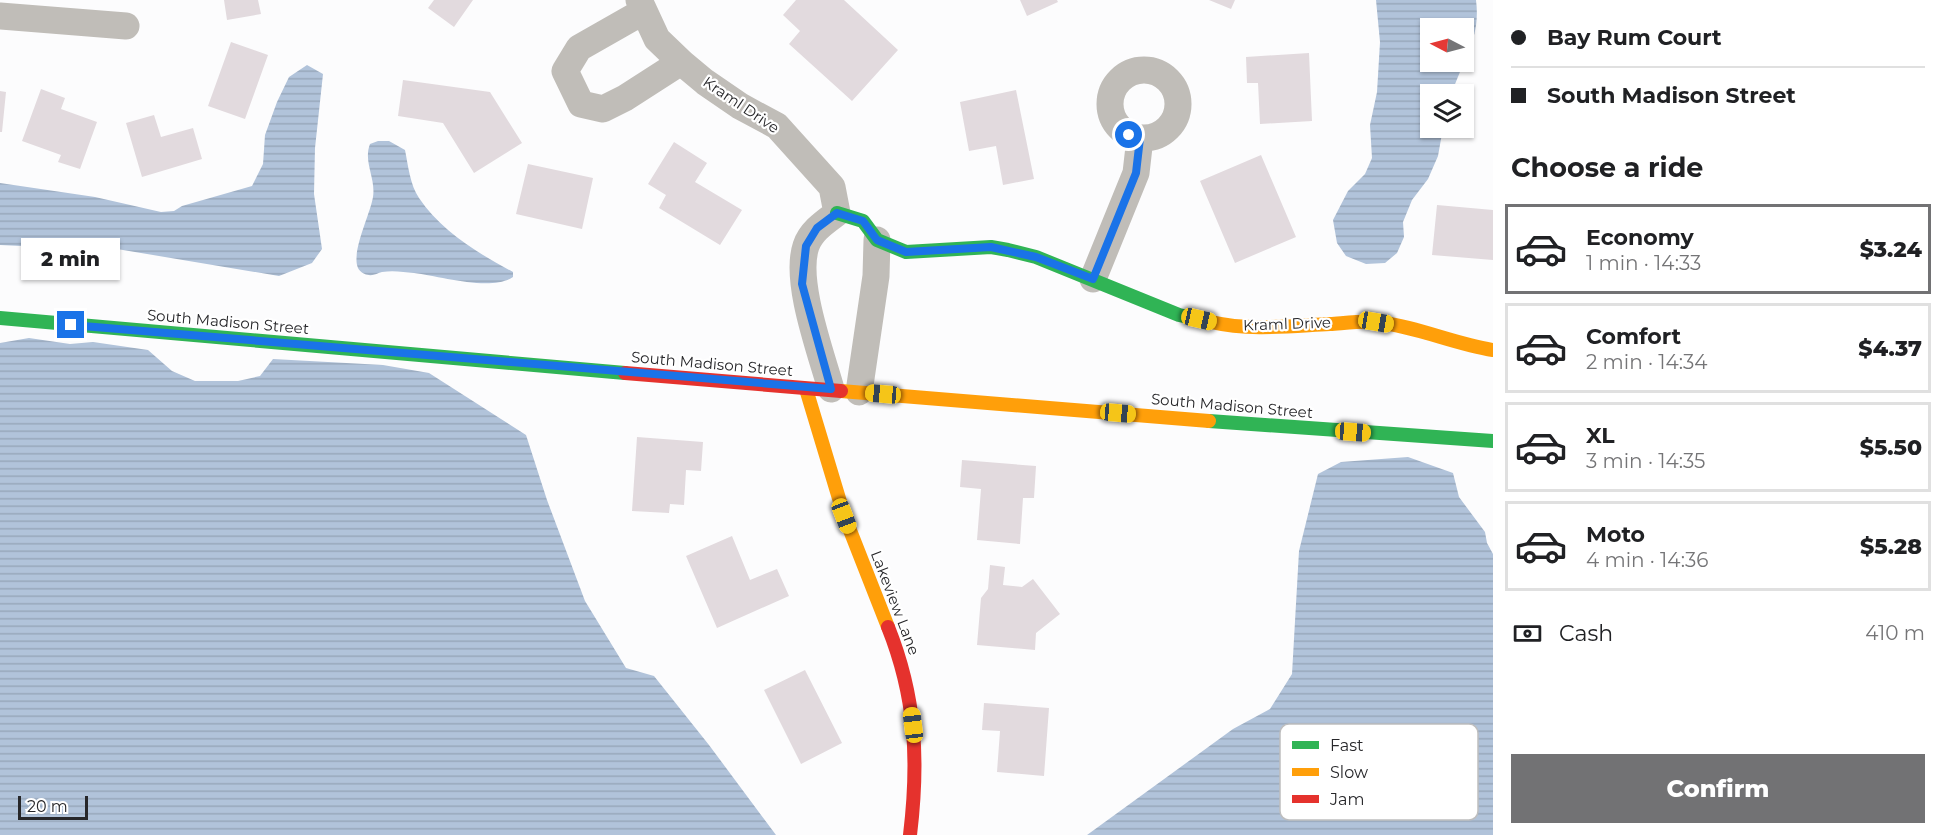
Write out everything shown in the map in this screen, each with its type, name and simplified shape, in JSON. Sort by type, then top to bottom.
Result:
[{"type":"street","points":[[642,6],[579,48],[565,71],[581,104],[603,109],[626,98],[681,62]]},
{"type":"street","name":"Kraml Drive","points":[[642,6],[657,39],[681,62],[740,106],[777,126],[832,187],[837,213],[863,221],[877,240],[906,252],[991,247],[1008,250],[1036,257],[1171,312],[1224,325],[1268,328],[1376,322],[1400,326],[1468,346],[1493,350]]},
{"type":"street","points":[[0,16],[126,26]]},
{"type":"street","points":[[1093,279],[1136,173],[1140,138]]},
{"type":"street","points":[[819,389],[802,284],[806,246],[817,228],[837,213]]},
{"type":"street","points":[[859,392],[876,276],[877,240]]},
{"type":"street","name":"South Madison Street","points":[[0,318],[819,389],[1283,427],[1493,441]]},
{"type":"street","name":"Lakeview Lane","points":[[819,389],[844,516],[895,646],[911,702],[916,770],[910,835]]},
{"type":"water","points":[[1376,0],[1476,0],[1477,16],[1474,34],[1474,18],[1420,18],[1420,72],[1460,72],[1455,84],[1420,84],[1420,138],[1441,138],[1438,156],[1428,179],[1412,200],[1403,222],[1404,237],[1397,253],[1385,263],[1366,264],[1346,256],[1337,243],[1333,220],[1348,191],[1365,174],[1372,158],[1370,125],[1377,92],[1380,42]]},
{"type":"water","points":[[307,65],[323,74],[315,148],[314,194],[322,249],[312,263],[279,276],[81,243],[59,253],[43,247],[0,245],[0,183],[95,197],[161,212],[174,211],[182,206],[252,186],[263,164],[265,135],[277,102],[289,77]]},
{"type":"water","points":[[389,141],[405,150],[413,187],[438,221],[474,249],[513,272],[513,277],[492,283],[479,283],[402,272],[386,271],[371,275],[360,271],[357,253],[373,197],[368,151],[370,144]]},
{"type":"water","points":[[29,338],[70,344],[93,342],[148,350],[172,371],[195,381],[238,381],[260,376],[273,359],[383,365],[429,373],[526,435],[547,500],[585,601],[626,668],[654,676],[776,835],[0,835],[0,343]]},
{"type":"water","points":[[1408,457],[1453,473],[1459,497],[1485,532],[1487,543],[1493,554],[1493,835],[1087,835],[1233,729],[1270,709],[1292,674],[1299,551],[1318,474],[1341,462]]},
{"type":"building","points":[[224,0],[258,0],[261,14],[227,20]]},
{"type":"building","points":[[434,0],[473,0],[454,27],[428,8]]},
{"type":"building","points":[[796,0],[844,0],[898,50],[852,101],[789,44],[800,31],[783,15]]},
{"type":"building","points":[[1020,0],[1057,0],[1058,2],[1027,16]]},
{"type":"building","points":[[1209,0],[1235,0],[1231,9]]},
{"type":"building","points":[[231,42],[268,55],[245,119],[208,106]]},
{"type":"building","points":[[1309,53],[1312,121],[1260,124],[1258,83],[1247,83],[1246,57]]},
{"type":"building","points":[[403,80],[490,92],[522,143],[474,173],[443,123],[398,116]]},
{"type":"building","points":[[41,89],[65,98],[61,109],[97,122],[80,169],[58,162],[61,155],[22,141]]},
{"type":"building","points":[[1016,90],[1034,179],[1003,185],[996,146],[969,151],[960,102]]},
{"type":"building","points":[[0,91],[6,92],[2,132],[0,132]]},
{"type":"building","points":[[154,115],[161,137],[193,128],[202,159],[142,177],[126,123]]},
{"type":"building","points":[[674,142],[707,163],[695,182],[742,210],[720,245],[659,208],[666,195],[648,184]]},
{"type":"building","points":[[1261,155],[1296,237],[1235,263],[1200,181]]},
{"type":"building","points":[[528,164],[593,178],[582,229],[516,214]]},
{"type":"building","points":[[1437,205],[1493,210],[1493,260],[1432,255]]},
{"type":"building","points":[[637,437],[703,442],[701,471],[686,470],[684,505],[670,504],[669,513],[632,511]]},
{"type":"building","points":[[962,460],[1036,466],[1034,498],[1023,498],[1020,544],[977,540],[981,489],[960,487]]},
{"type":"building","points":[[732,536],[750,580],[777,569],[789,596],[717,628],[686,556]]},
{"type":"building","points":[[990,565],[1005,567],[1003,585],[1022,587],[1033,579],[1060,614],[1036,633],[1035,650],[977,645],[981,598],[988,589]]},
{"type":"building","points":[[805,670],[842,743],[801,764],[764,690]]},
{"type":"building","points":[[984,703],[1049,708],[1044,776],[997,772],[1000,731],[982,730]]},
{"type":"traffic: fast","points":[[837,213],[863,221],[877,240],[906,252],[991,247],[1008,250],[1036,257],[1179,315],[1211,322]]},
{"type":"traffic: fast","points":[[0,318],[625,373]]},
{"type":"traffic: fast","points":[[1209,421],[1493,441]]},
{"type":"traffic: slow","points":[[1211,322],[1270,327],[1376,322],[1406,327],[1493,350]]},
{"type":"traffic: slow","points":[[806,389],[844,515],[888,627]]},
{"type":"traffic: slow","points":[[841,391],[1209,421]]},
{"type":"traffic: jam","points":[[625,373],[841,391]]},
{"type":"traffic: jam","points":[[888,627],[905,678],[913,729],[914,781],[910,835]]},
{"type":"route","points":[[71,325],[831,389],[802,284],[806,246],[817,228],[837,213],[863,221],[877,240],[906,252],[991,247],[1036,257],[1093,279],[1136,173],[1140,138],[1129,135]]}]
